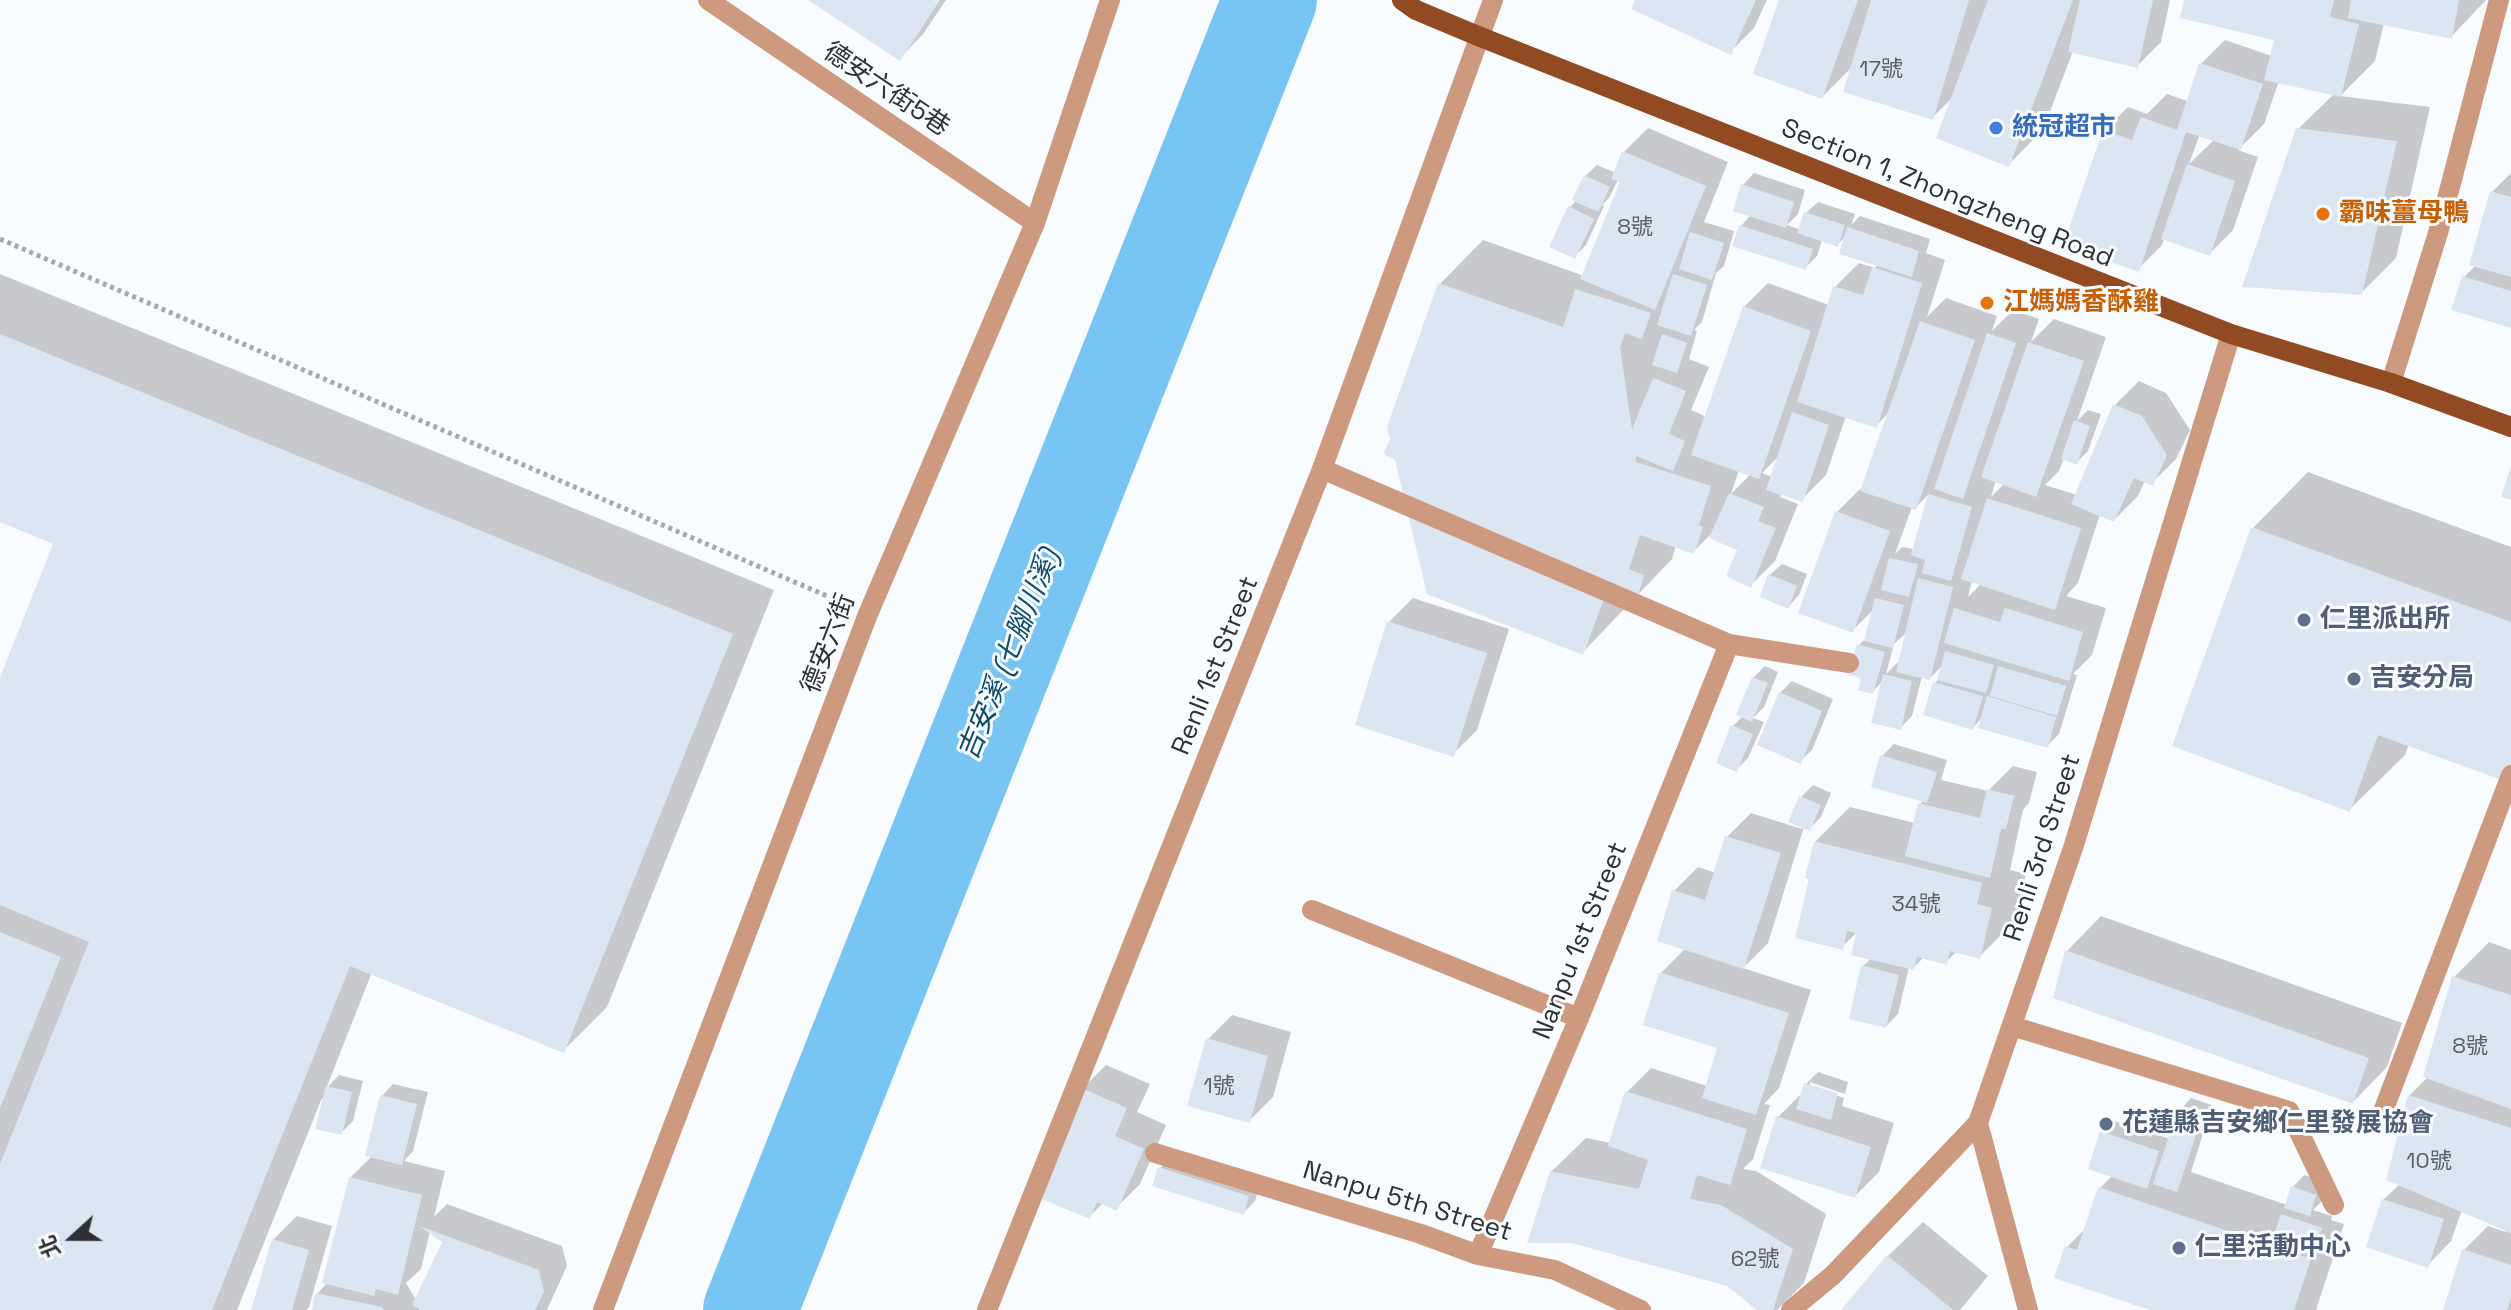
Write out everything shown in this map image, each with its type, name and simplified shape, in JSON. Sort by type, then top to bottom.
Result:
[{"type":"main road","name":"Section 1, Zhongzheng Road","points":[[1409,5],[1478,36],[2231,334],[2391,383],[2511,427]]},
{"type":"street","name":"德安六街5巷","points":[[708,0],[1035,223]]},
{"type":"street","name":"德安六街","points":[[603,1310],[868,614],[1035,223],[1110,0]]},
{"type":"street","name":"Renli 1st Street","points":[[987,1310],[1322,469],[1493,0]]},
{"type":"street","points":[[2391,383],[2438,233],[2499,0]]},
{"type":"street","name":"Renli 3rd Street","points":[[1791,1310],[1833,1275],[1978,1123],[2073,848],[2231,334]]},
{"type":"street","points":[[1322,469],[1729,644],[1849,663]]},
{"type":"street","name":"Nanpu 1st Street","points":[[1478,1255],[1579,1018],[1729,644]]},
{"type":"street","points":[[2379,1122],[2511,775]]},
{"type":"street","points":[[1312,910],[1579,1018]]},
{"type":"street","points":[[2012,1026],[2289,1111],[2334,1205]]},
{"type":"street","points":[[1978,1123],[2028,1310]]},
{"type":"street","name":"Nanpu 5th Street","points":[[1155,1153],[1421,1234],[1478,1255],[1555,1270],[1641,1310]]},
{"type":"path","points":[[0,239],[868,614]]},
{"type":"building","points":[[808,0],[940,0],[900,61]]},
{"type":"building","points":[[1635,0],[1756,0],[1731,55],[1631,9]]},
{"type":"building","points":[[1779,0],[1858,0],[1822,99],[1753,74]]},
{"type":"building","points":[[1871,0],[1969,0],[1933,120],[1843,92]]},
{"type":"building","points":[[1988,0],[2073,0],[2009,167],[1936,138]]},
{"type":"building","points":[[2080,0],[2153,0],[2138,68],[2068,52]]},
{"type":"building","points":[[2184,0],[2334,0],[2330,17],[2359,24],[2341,97],[2264,80],[2274,40],[2180,18]]},
{"type":"building","points":[[2351,0],[2459,0],[2452,39],[2348,18]]},
{"type":"building","points":[[2199,63],[2263,84],[2241,150],[2186,132],[2139,272],[2063,245],[2103,130],[2132,140],[2141,117],[2177,130]]},
{"type":"building","name":"霸味薑母鴨","points":[[2296,128],[2397,141],[2362,295],[2242,287]]},
{"type":"building","points":[[1622,151],[1706,186],[1655,310],[1580,279],[1620,182],[1611,179]]},
{"type":"building","points":[[2187,164],[2235,181],[2210,256],[2161,239]]},
{"type":"building","points":[[1584,175],[1610,187],[1598,212],[1572,200]]},
{"type":"building","points":[[1741,184],[1794,202],[1786,228],[1733,211]]},
{"type":"building","points":[[2490,191],[2511,197],[2511,277],[2469,265]]},
{"type":"building","points":[[1568,206],[1594,219],[1575,259],[1549,247]]},
{"type":"building","points":[[1804,212],[1845,225],[1838,247],[1797,233]]},
{"type":"building","points":[[1739,225],[1813,249],[1806,270],[1732,246]]},
{"type":"building","points":[[1847,227],[1919,251],[1912,277],[1839,254]]},
{"type":"building","points":[[1690,232],[1724,243],[1712,280],[1679,269]]},
{"type":"building","points":[[1872,267],[1922,283],[1877,428],[1797,402],[1833,286],[1863,295]]},
{"type":"building","points":[[1673,274],[1707,285],[1691,336],[1657,325]]},
{"type":"building","points":[[2462,276],[2511,291],[2511,328],[2451,310]]},
{"type":"building","points":[[1438,283],[1563,327],[1575,289],[1651,313],[1642,339],[1625,333],[1620,348],[1632,429],[1653,378],[1686,391],[1669,434],[1685,441],[1673,471],[1636,456],[1636,462],[1711,486],[1694,554],[1640,535],[1629,569],[1644,575],[1638,596],[1609,586],[1583,655],[1427,594],[1395,460],[1383,454],[1390,439],[1387,427]]},
{"type":"building","points":[[1743,306],[1811,331],[1759,479],[1691,455]]},
{"type":"building","points":[[1920,321],[1975,340],[1916,510],[1860,491]]},
{"type":"building","points":[[1987,333],[2016,343],[1963,499],[1934,489]]},
{"type":"building","points":[[0,334],[733,634],[564,1053],[350,966],[212,1310],[0,1310],[0,1164],[89,942],[0,905],[0,677],[53,544],[0,522]]},
{"type":"building","points":[[1662,334],[1687,343],[1677,373],[1652,365]]},
{"type":"building","points":[[2028,342],[2084,361],[2036,497],[1981,477]]},
{"type":"building","points":[[2113,404],[2142,416],[2167,455],[2153,486],[2134,478],[2114,522],[2071,504]]},
{"type":"building","points":[[1792,412],[1829,425],[1803,502],[1766,490]]},
{"type":"building","points":[[2074,420],[2090,426],[2077,465],[2061,459]]},
{"type":"building","points":[[2511,466],[2511,500],[2501,497]]},
{"type":"building","points":[[1729,493],[1764,507],[1758,521],[1776,528],[1751,588],[1726,576],[1737,550],[1709,538]]},
{"type":"building","points":[[1928,494],[1972,507],[1951,581],[1922,573],[1925,560],[1911,555]]},
{"type":"building","points":[[1987,498],[2081,528],[2055,610],[1961,579]]},
{"type":"building","points":[[1835,511],[1890,531],[1853,633],[1798,613]]},
{"type":"building","name":"吉安分局","points":[[2251,527],[2511,622],[2511,771],[2507,782],[2378,735],[2350,812],[2172,746]]},
{"type":"building","points":[[1889,558],[1918,564],[1909,597],[1881,590]]},
{"type":"building","points":[[1768,574],[1797,586],[1788,609],[1760,597]]},
{"type":"building","points":[[1918,578],[1953,587],[1930,680],[1896,672]]},
{"type":"building","points":[[1875,598],[1904,605],[1893,648],[1864,641]]},
{"type":"building","points":[[1954,608],[2000,622],[2005,608],[2083,632],[2069,681],[1944,643]]},
{"type":"building","points":[[1387,621],[1487,653],[1454,757],[1355,725]]},
{"type":"building","points":[[1857,644],[1885,652],[1873,694],[1858,690],[1861,678],[1848,675]]},
{"type":"building","points":[[1945,651],[1994,665],[1986,693],[1937,680]]},
{"type":"building","points":[[1998,666],[2066,686],[2057,716],[1990,696]]},
{"type":"building","points":[[1883,674],[1912,681],[1901,730],[1871,723]]},
{"type":"building","points":[[1752,677],[1768,683],[1752,722],[1736,715]]},
{"type":"building","points":[[1933,682],[1983,696],[1973,730],[1923,715]]},
{"type":"building","points":[[1779,692],[1822,711],[1801,764],[1757,745]]},
{"type":"building","points":[[1987,696],[2056,717],[2048,748],[1978,728]]},
{"type":"building","points":[[1731,725],[1753,734],[1737,772],[1716,763]]},
{"type":"building","points":[[1880,755],[1937,772],[1927,803],[1871,787]]},
{"type":"building","points":[[1987,789],[2014,796],[2006,829],[2001,829],[1990,878],[1905,856],[1918,803],[1980,818]]},
{"type":"building","points":[[1799,796],[1821,805],[1810,831],[1788,822]]},
{"type":"building","points":[[1725,836],[1781,853],[1744,969],[1657,941],[1672,890],[1705,900]]},
{"type":"building","points":[[1814,841],[1982,883],[1977,904],[1992,908],[1980,959],[1950,951],[1947,965],[1917,957],[1914,970],[1851,955],[1856,933],[1847,931],[1843,950],[1795,938]]},
{"type":"building","points":[[0,932],[61,957],[0,1108]]},
{"type":"building","points":[[2065,950],[2369,1058],[2353,1104],[2053,998]]},
{"type":"building","points":[[1861,965],[1899,975],[1886,1028],[1849,1019]]},
{"type":"building","points":[[1659,972],[1789,1013],[1756,1115],[1702,1098],[1717,1048],[1643,1025]]},
{"type":"building","points":[[2452,976],[2511,995],[2511,1109],[2423,1077]]},
{"type":"building","points":[[1206,1038],[1268,1056],[1250,1123],[1187,1106]]},
{"type":"building","points":[[1804,1083],[1838,1093],[1831,1120],[1796,1109]]},
{"type":"building","points":[[326,1086],[352,1092],[342,1135],[315,1129]]},
{"type":"building","points":[[1081,1088],[1127,1108],[1115,1136],[1144,1149],[1117,1211],[1097,1202],[1090,1219],[1035,1196]]},
{"type":"building","points":[[1625,1091],[1747,1129],[1730,1185],[1697,1175],[1690,1199],[1721,1205],[1793,1249],[1773,1310],[1757,1310],[1727,1286],[1572,1243],[1527,1243],[1550,1171],[1639,1189],[1648,1160],[1608,1146]]},
{"type":"building","points":[[380,1095],[417,1104],[402,1165],[365,1156]]},
{"type":"building","points":[[2408,1095],[2511,1128],[2511,1233],[2386,1180]]},
{"type":"building","points":[[2178,1109],[2202,1117],[2177,1192],[2153,1184]]},
{"type":"building","points":[[1776,1116],[1871,1147],[1855,1198],[1760,1168]]},
{"type":"building","points":[[2100,1131],[2159,1151],[2147,1189],[2088,1169]]},
{"type":"building","points":[[1158,1167],[1249,1196],[1244,1215],[1152,1186]]},
{"type":"building","points":[[349,1177],[422,1195],[398,1295],[376,1289],[374,1296],[322,1283]]},
{"type":"building","points":[[2291,1186],[2316,1195],[2310,1216],[2284,1208]]},
{"type":"building","name":"仁里活動中心","points":[[2098,1187],[2311,1259],[2294,1310],[2150,1310],[2054,1278],[2065,1246],[2077,1250]]},
{"type":"building","points":[[2382,1199],[2444,1219],[2428,1268],[2366,1247]]},
{"type":"building","points":[[2281,1214],[2322,1228],[2316,1245],[2275,1232]]},
{"type":"building","points":[[419,1226],[539,1270],[544,1292],[535,1310],[421,1310],[412,1305],[442,1242]]},
{"type":"building","points":[[272,1239],[309,1250],[292,1310],[251,1310]]},
{"type":"building","points":[[2462,1249],[2511,1265],[2511,1297],[2507,1310],[2443,1310]]},
{"type":"building","points":[[1887,1255],[1953,1310],[1841,1310]]},
{"type":"building","points":[[315,1293],[382,1307],[384,1310],[312,1310]]},
{"type":"waterway","name":"吉安溪 (七腳川溪)","points":[[750,1310],[1270,0]]},
{"type":"place","name":"統冠超市","points":[[1996,128]]},
{"type":"place","name":"霸味薑母鴨","points":[[2323,214]]},
{"type":"place","name":"江媽媽香酥雞","points":[[1987,303]]},
{"type":"place","name":"仁里派出所","points":[[2304,620]]},
{"type":"place","name":"吉安分局","points":[[2354,679]]},
{"type":"place","name":"花蓮縣吉安鄉仁里發展協會","points":[[2106,1124]]},
{"type":"place","name":"仁里活動中心","points":[[2179,1248]]}]
